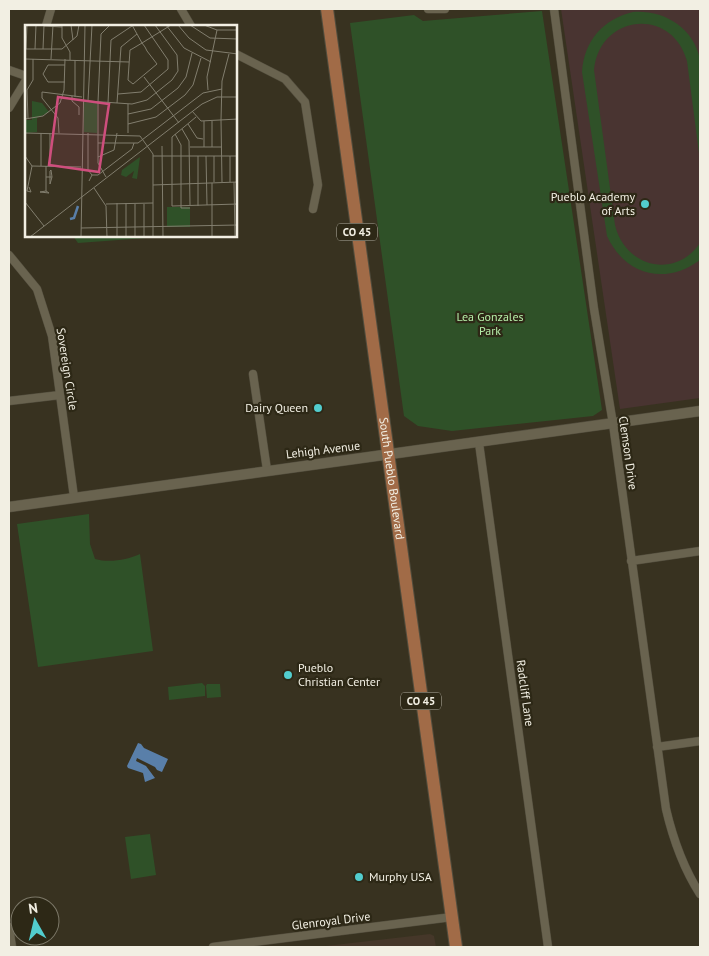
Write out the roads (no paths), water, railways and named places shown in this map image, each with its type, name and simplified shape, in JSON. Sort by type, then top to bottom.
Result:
[{"type":"main road","name":"South Pueblo Boulevard","points":[[327,9],[456,947]]},
{"type":"street","points":[[46,25],[51,9]]},
{"type":"street","points":[[181,9],[190,25]]},
{"type":"street","points":[[428,9],[445,9]]},
{"type":"street","name":"Clemson Drive","points":[[554,9],[594,309],[613,424],[666,810],[672,832],[700,894]]},
{"type":"street","points":[[238,55],[285,79],[305,102],[318,185],[313,209]]},
{"type":"street","points":[[9,70],[25,76]]},
{"type":"street","points":[[9,108],[25,82]]},
{"type":"street","name":"Sovereign Circle","points":[[9,255],[37,289],[52,336],[74,497]]},
{"type":"street","points":[[253,374],[267,470]]},
{"type":"street","points":[[9,401],[60,394]]},
{"type":"street","name":"Lehigh Avenue","points":[[9,507],[700,411]]},
{"type":"street","name":"Radcliff Lane","points":[[479,443],[548,947]]},
{"type":"street","points":[[631,561],[700,551]]},
{"type":"street","points":[[657,747],[700,740]]},
{"type":"street","name":"Glenroyal Drive","points":[[213,947],[452,918]]},
{"type":"street","points":[[9,927],[12,947]]},
{"type":"water","points":[[138,743],[144,748],[168,759],[162,772],[137,758],[136,761],[146,766],[155,778],[145,782],[143,773],[127,766]]},
{"type":"place","name":"Pueblo Academy of Arts","points":[[645,204]]},
{"type":"place","name":"Dairy Queen","points":[[318,408]]},
{"type":"place","name":"Pueblo Christian Center","points":[[288,675]]},
{"type":"place","name":"Murphy USA","points":[[359,877]]},
{"type":"park label","name":"Lea Gonzales Park","points":[[490,324]]}]
